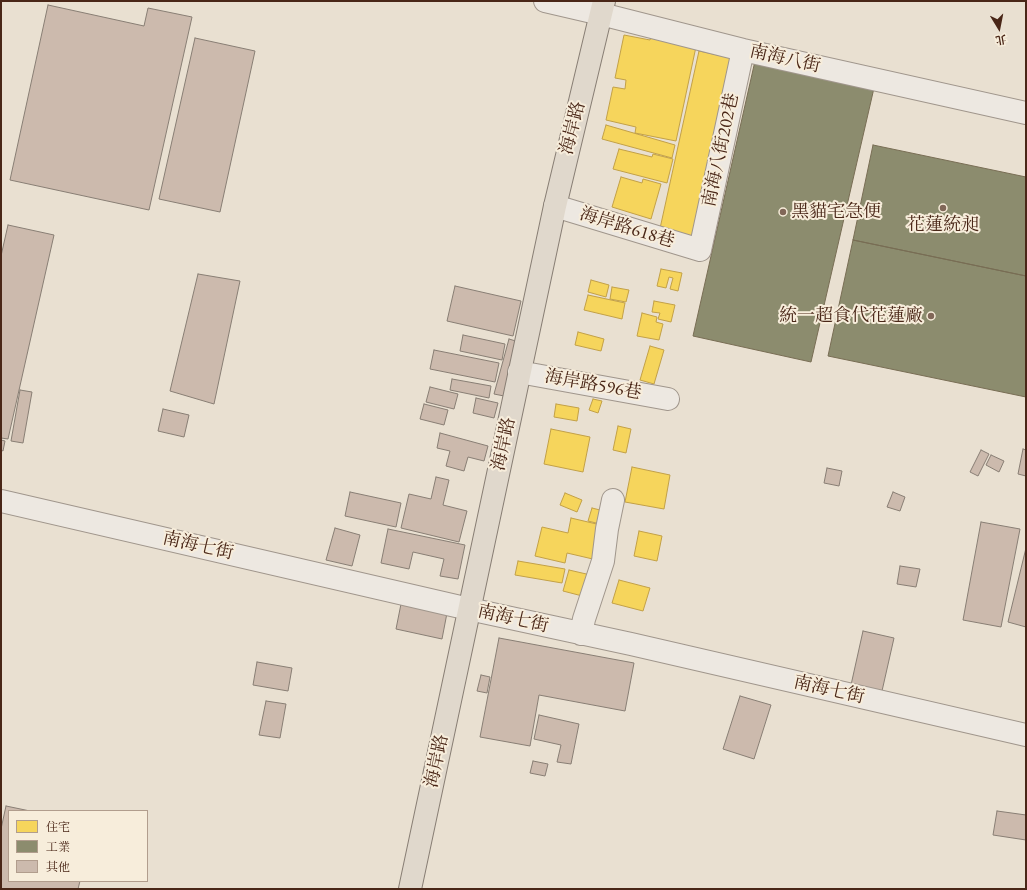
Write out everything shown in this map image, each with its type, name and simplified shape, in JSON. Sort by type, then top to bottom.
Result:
[{"type":"main road","name":"海岸路","points":[[410,889],[554,206],[603,7]]},
{"type":"street","name":"南海八街","points":[[545,1],[603,7],[743,50],[1026,113]]},
{"type":"street","name":"南海八街202巷","points":[[700,250],[743,50]]},
{"type":"street","name":"海岸路618巷","points":[[554,206],[700,250]]},
{"type":"street","name":"海岸路596巷","points":[[519,372],[668,399]]},
{"type":"street","points":[[581,634],[584,619],[603,561],[613,500]]},
{"type":"street","name":"南海七街","points":[[1,501],[1026,735]]},
{"type":"building: 住宅","points":[[652,33],[697,42],[676,141],[635,133],[636,127],[606,120],[613,87],[625,89],[626,80],[615,78],[624,35],[650,40]]},
{"type":"building: 住宅","points":[[699,51],[736,59],[695,241],[659,233]]},
{"type":"building: 住宅","points":[[606,125],[675,145],[672,158],[602,139]]},
{"type":"building: 住宅","points":[[619,149],[652,157],[653,154],[673,159],[667,183],[613,169]]},
{"type":"building: 住宅","points":[[621,177],[642,183],[643,179],[661,184],[651,219],[612,207]]},
{"type":"building: 住宅","points":[[661,269],[682,273],[678,291],[670,289],[673,278],[669,277],[666,288],[657,286]]},
{"type":"building: 住宅","points":[[591,280],[609,285],[606,297],[588,292]]},
{"type":"building: 住宅","points":[[612,287],[629,290],[626,302],[610,299]]},
{"type":"building: 住宅","points":[[588,295],[625,303],[622,319],[584,310]]},
{"type":"building: 住宅","points":[[654,301],[675,305],[671,322],[658,319],[660,313],[652,312]]},
{"type":"building: 住宅","points":[[642,313],[657,317],[656,322],[663,324],[659,340],[637,336]]},
{"type":"building: 住宅","points":[[578,332],[604,339],[601,351],[575,345]]},
{"type":"building: 住宅","points":[[650,346],[664,350],[654,384],[640,380]]},
{"type":"building: 住宅","points":[[593,399],[602,401],[598,413],[589,410]]},
{"type":"building: 住宅","points":[[556,404],[579,408],[577,421],[554,417]]},
{"type":"building: 住宅","points":[[618,426],[631,429],[626,453],[613,450]]},
{"type":"building: 住宅","points":[[551,429],[590,437],[583,472],[544,464]]},
{"type":"building: 住宅","points":[[632,467],[670,475],[664,509],[625,502]]},
{"type":"building: 住宅","points":[[565,493],[582,500],[577,512],[560,505]]},
{"type":"building: 住宅","points":[[592,508],[608,512],[604,525],[588,521]]},
{"type":"building: 住宅","points":[[571,518],[605,526],[597,560],[567,553],[565,563],[535,556],[542,527],[568,533]]},
{"type":"building: 住宅","points":[[639,531],[662,536],[657,561],[634,556]]},
{"type":"building: 住宅","points":[[518,561],[565,569],[562,583],[515,575]]},
{"type":"building: 住宅","points":[[569,570],[595,576],[590,598],[563,591]]},
{"type":"building: 住宅","points":[[619,580],[650,588],[643,611],[612,603]]},
{"type":"building: 工業","name":"黑貓宅急便","points":[[755,61],[874,88],[811,362],[693,336]]},
{"type":"building: 工業","name":"花蓮統昶","points":[[873,145],[1026,177],[1026,276],[853,240]]},
{"type":"building: 工業","name":"統一超食代花蓮廠","points":[[853,240],[1026,276],[1026,397],[828,356]]},
{"type":"building: 其他","points":[[48,5],[144,26],[148,8],[192,17],[149,210],[10,180]]},
{"type":"building: 其他","points":[[195,38],[255,51],[220,212],[159,199]]},
{"type":"building: 其他","points":[[8,225],[54,235],[8,439],[1,438],[1,256]]},
{"type":"building: 其他","points":[[198,274],[240,281],[214,404],[170,391]]},
{"type":"building: 其他","points":[[455,286],[521,301],[513,336],[447,321]]},
{"type":"building: 其他","points":[[463,335],[505,344],[502,360],[460,351]]},
{"type":"building: 其他","points":[[509,339],[519,342],[504,396],[494,394]]},
{"type":"building: 其他","points":[[434,350],[499,363],[495,382],[430,369]]},
{"type":"building: 其他","points":[[452,379],[491,386],[489,398],[450,390]]},
{"type":"building: 其他","points":[[430,387],[458,394],[454,409],[426,402]]},
{"type":"building: 其他","points":[[20,390],[32,392],[23,443],[11,441]]},
{"type":"building: 其他","points":[[476,398],[498,403],[494,418],[473,413]]},
{"type":"building: 其他","points":[[424,404],[448,410],[444,425],[420,419]]},
{"type":"building: 其他","points":[[163,409],[189,415],[184,437],[158,431]]},
{"type":"building: 其他","points":[[440,433],[488,446],[484,461],[468,457],[464,471],[446,466],[450,451],[437,448]]},
{"type":"building: 其他","points":[[1,440],[5,441],[3,451],[1,450]]},
{"type":"building: 其他","points":[[1023,449],[1026,450],[1026,476],[1018,474]]},
{"type":"building: 其他","points":[[981,450],[989,454],[978,476],[970,472]]},
{"type":"building: 其他","points":[[991,455],[1004,461],[999,472],[986,465]]},
{"type":"building: 其他","points":[[827,468],[842,471],[839,486],[824,483]]},
{"type":"building: 其他","points":[[436,477],[449,480],[443,505],[467,511],[459,542],[401,528],[409,494],[431,499]]},
{"type":"building: 其他","points":[[350,492],[401,503],[396,527],[345,516]]},
{"type":"building: 其他","points":[[893,492],[905,497],[900,511],[887,507]]},
{"type":"building: 其他","points":[[981,522],[1020,529],[1001,627],[963,620]]},
{"type":"building: 其他","points":[[335,528],[360,535],[352,566],[326,560]]},
{"type":"building: 其他","points":[[388,529],[465,545],[458,579],[440,576],[444,559],[413,552],[409,569],[381,563]]},
{"type":"building: 其他","points":[[1026,548],[1026,627],[1008,622]]},
{"type":"building: 其他","points":[[900,566],[920,569],[916,587],[897,584]]},
{"type":"building: 其他","points":[[401,604],[447,613],[442,639],[396,629]]},
{"type":"building: 其他","points":[[863,631],[894,638],[882,691],[851,685]]},
{"type":"building: 其他","points":[[499,638],[634,663],[625,711],[539,695],[530,746],[480,737]]},
{"type":"building: 其他","points":[[257,662],[292,668],[288,691],[253,685]]},
{"type":"building: 其他","points":[[481,675],[490,677],[487,693],[477,691]]},
{"type":"building: 其他","points":[[740,696],[771,705],[754,759],[723,749]]},
{"type":"building: 其他","points":[[266,701],[286,704],[280,738],[259,735]]},
{"type":"building: 其他","points":[[539,715],[579,724],[571,764],[557,762],[561,745],[534,739]]},
{"type":"building: 其他","points":[[533,761],[548,764],[545,776],[530,773]]},
{"type":"building: 其他","points":[[6,806],[25,810],[8,810],[8,882],[80,882],[78,889],[1,889],[1,829]]},
{"type":"building: 其他","points":[[997,811],[1026,815],[1026,840],[993,835]]},
{"type":"place","name":"花蓮統昶","points":[[943,208]]},
{"type":"place","name":"黑貓宅急便","points":[[783,212]]},
{"type":"place","name":"統一超食代花蓮廠","points":[[931,316]]}]
